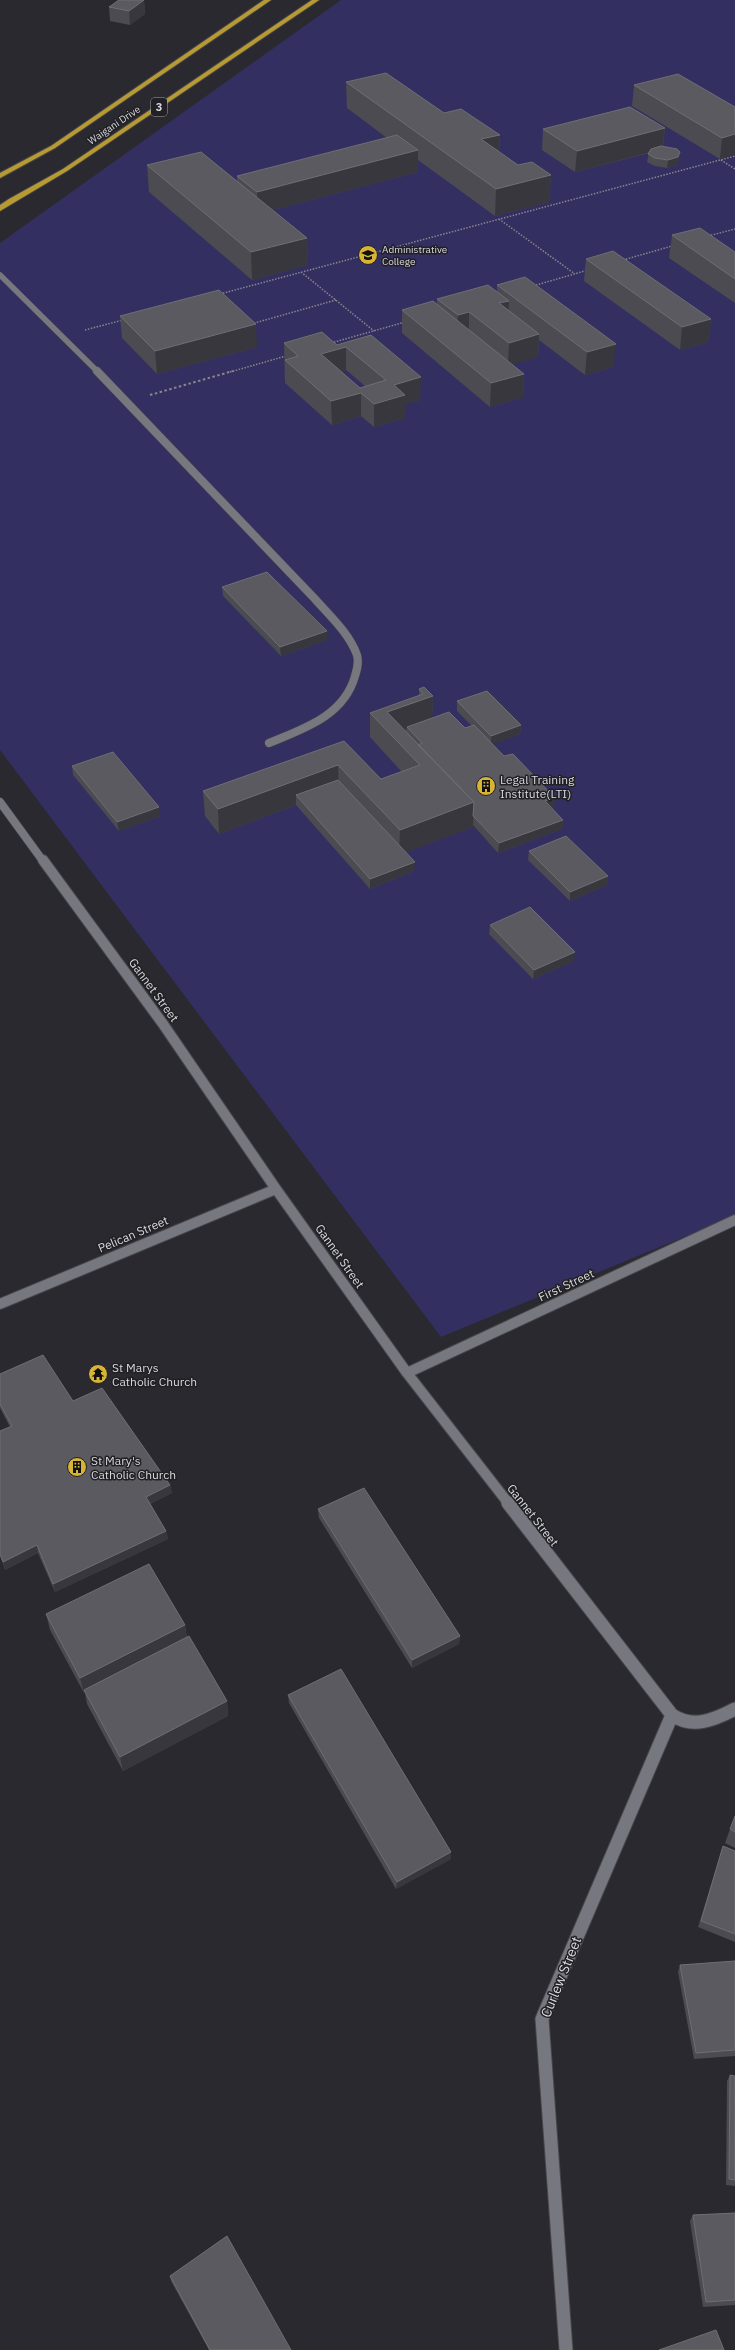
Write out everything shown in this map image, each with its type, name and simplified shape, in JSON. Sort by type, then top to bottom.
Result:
[{"type":"highway","name":"Waigani Drive","points":[[0,176],[53,147],[268,0]]},
{"type":"highway","name":"Waigani Drive","points":[[0,209],[11,200],[78,162],[316,0]]},
{"type":"street","points":[[0,274],[126,401],[315,599],[339,627],[357,657],[356,674],[342,703],[323,719],[269,743]]},
{"type":"street","name":"Gannet Street","points":[[0,802],[163,1024],[276,1189],[407,1373],[672,1714]]},
{"type":"street","name":"Pelican Street","points":[[0,1304],[276,1189]]},
{"type":"street","name":"First Street","points":[[407,1373],[735,1220]]},
{"type":"street","points":[[672,1714],[678,1720],[690,1723],[700,1722],[723,1715],[735,1708]]},
{"type":"street","name":"Curlew Street","points":[[566,2350],[542,2019],[672,1714]]},
{"type":"path","points":[[216,295],[735,156]]},
{"type":"path","points":[[720,160],[735,169]]},
{"type":"path","points":[[499,219],[575,274]]},
{"type":"path","points":[[706,237],[735,229]]},
{"type":"path","points":[[618,262],[676,245]]},
{"type":"path","points":[[530,287],[589,270]]},
{"type":"path","points":[[301,272],[374,331]]},
{"type":"path","points":[[244,326],[336,300]]},
{"type":"path","points":[[61,336],[123,320]]},
{"type":"path","points":[[329,344],[411,320]]},
{"type":"path","points":[[126,401],[292,354]]},
{"type":"shaded area","points":[[341,0],[735,0],[735,1216],[441,1337],[0,750],[0,243]]},
{"type":"building","points":[[119,0],[144,0],[129,11],[109,7]]},
{"type":"building","points":[[386,73],[444,113],[461,109],[500,135],[481,139],[518,165],[532,162],[551,175],[496,189],[346,82]]},
{"type":"building","points":[[678,74],[735,107],[735,134],[722,138],[634,85]]},
{"type":"building","points":[[630,107],[665,128],[577,151],[543,129]]},
{"type":"building","points":[[397,135],[418,150],[257,192],[237,176]]},
{"type":"building","points":[[661,146],[677,149],[680,152],[678,157],[668,160],[655,158],[648,154],[651,149]]},
{"type":"building","points":[[201,152],[307,238],[251,252],[147,165]]},
{"type":"building","points":[[700,228],[735,252],[735,279],[672,235]]},
{"type":"building","points":[[613,251],[711,319],[682,327],[586,259]]},
{"type":"building","points":[[525,277],[616,344],[587,352],[497,285]]},
{"type":"building","points":[[488,285],[509,301],[499,303],[539,334],[509,343],[469,312],[458,315],[437,299]]},
{"type":"building","points":[[219,290],[256,324],[155,351],[120,316]]},
{"type":"building","points":[[433,301],[524,374],[491,383],[402,310]]},
{"type":"building","points":[[322,332],[337,345],[371,335],[421,377],[394,385],[405,395],[374,404],[361,393],[331,401],[285,360],[298,356],[284,343]],"holes":[[[346,347],[386,380],[360,388],[321,354]]]},
{"type":"building","points":[[267,572],[327,631],[280,647],[222,587]]},
{"type":"building","points":[[424,687],[433,696],[387,712],[474,802],[400,830],[338,765],[218,809],[203,791],[344,741],[381,779],[420,765],[370,713],[423,694],[419,689]]},
{"type":"building","points":[[487,691],[521,725],[491,736],[457,701]]},
{"type":"building","name":"Legal Training Institute(LTI)","points":[[449,712],[465,728],[474,725],[504,756],[513,754],[555,798],[545,801],[563,820],[499,843],[473,816],[474,802],[418,745],[422,743],[407,727]]},
{"type":"building","points":[[113,752],[159,807],[117,822],[72,766]]},
{"type":"building","points":[[338,780],[415,862],[370,879],[296,795]]},
{"type":"building","points":[[566,836],[608,876],[570,892],[529,851]]},
{"type":"building","points":[[530,907],[575,952],[534,970],[490,925]]},
{"type":"building","name":"St Mary's Catholic Church","points":[[43,1355],[73,1401],[102,1388],[170,1485],[146,1497],[166,1531],[53,1584],[37,1545],[3,1562],[0,1554],[0,1431],[12,1426],[0,1404],[0,1374]]},
{"type":"building","points":[[364,1488],[460,1636],[412,1660],[318,1509]]},
{"type":"building","points":[[149,1564],[185,1625],[80,1678],[46,1614]]},
{"type":"building","points":[[189,1636],[227,1701],[120,1757],[84,1690]]},
{"type":"building","points":[[341,1669],[451,1852],[397,1882],[288,1695]]},
{"type":"building","points":[[735,1816],[735,1832],[730,1829]]},
{"type":"building","points":[[723,1846],[735,1851],[735,1934],[701,1921]]},
{"type":"building","points":[[735,1961],[735,2050],[696,2053],[680,1965]]},
{"type":"building","points":[[730,2075],[735,2076],[735,2180],[729,2179]]},
{"type":"building","points":[[735,2213],[735,2300],[706,2302],[693,2215]]},
{"type":"building","points":[[227,2236],[291,2350],[210,2350],[170,2276]]},
{"type":"building","points":[[716,2330],[724,2350],[659,2350]]},
{"type":"place","name":"Administrative College","points":[[368,255]]},
{"type":"place","name":"Legal Training Institute(LTI)","points":[[486,786]]},
{"type":"place","name":"St Marys Catholic Church","points":[[98,1374]]},
{"type":"place","name":"St Mary's Catholic Church","points":[[77,1467]]}]
